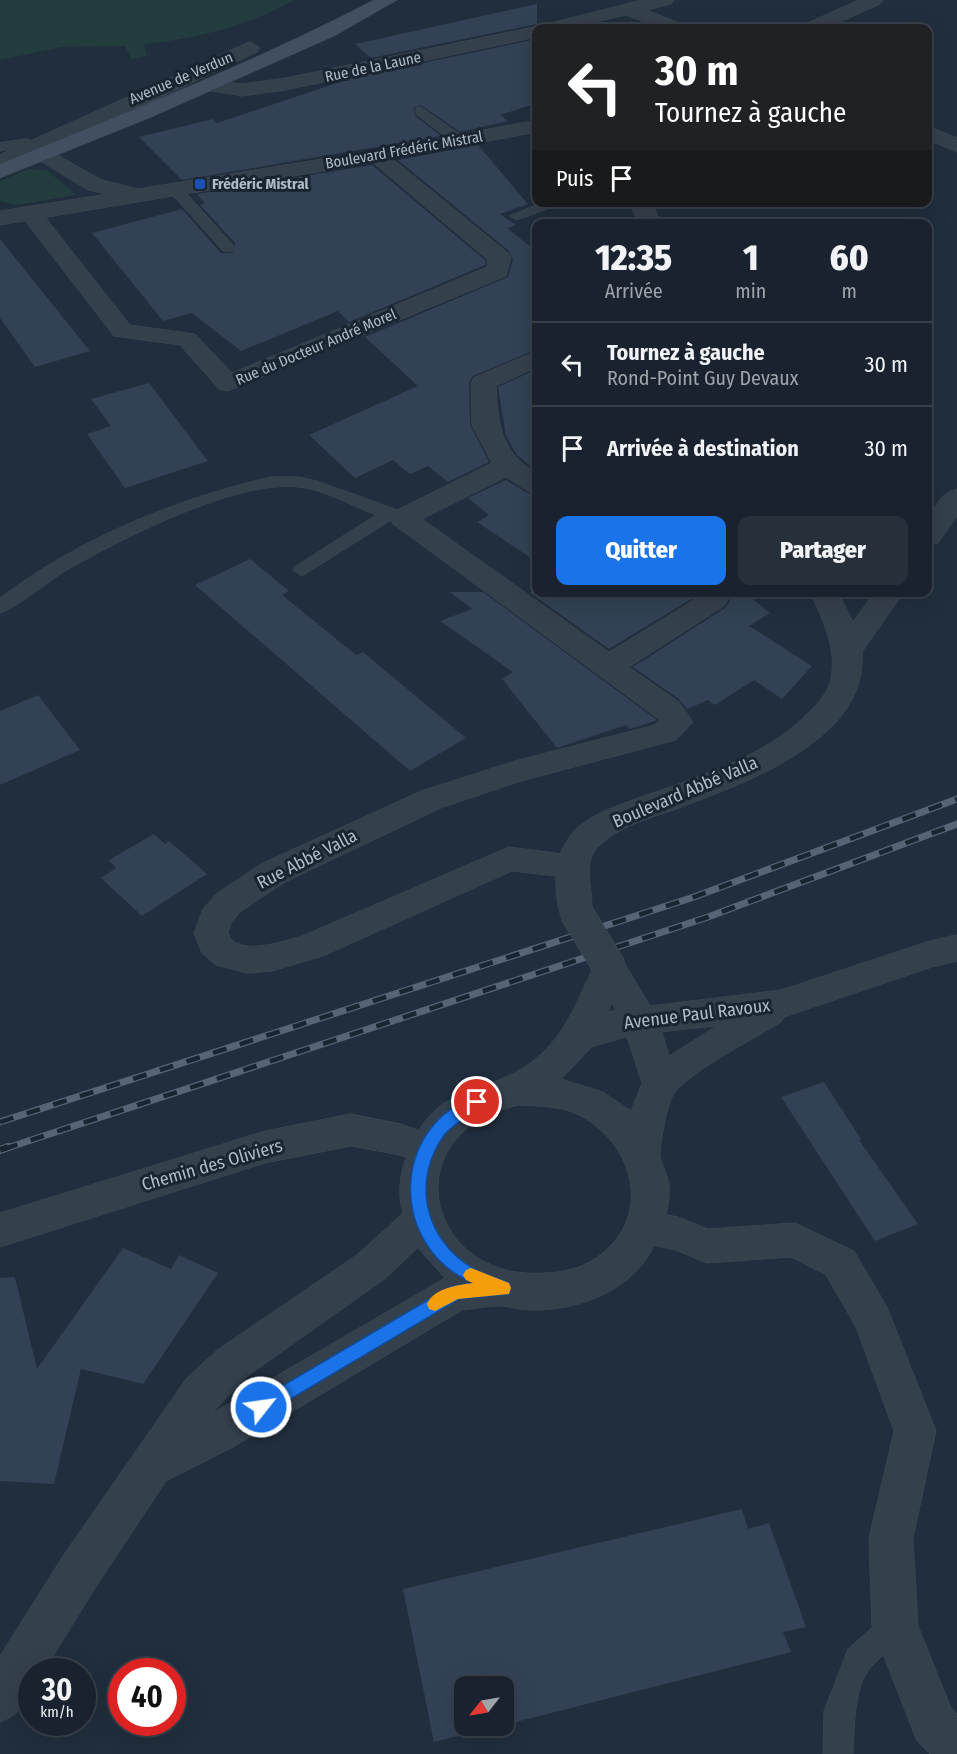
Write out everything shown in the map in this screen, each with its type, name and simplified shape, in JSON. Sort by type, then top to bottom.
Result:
[{"type":"main road","name":"Avenue de Verdun","points":[[250,48],[361,0]]},
{"type":"main road","name":"Avenue de Verdun","points":[[31,151],[208,84],[327,32],[388,0]]},
{"type":"main road","points":[[0,172],[31,151]]},
{"type":"street","points":[[566,24],[665,0]]},
{"type":"street","points":[[822,24],[874,0]]},
{"type":"street","points":[[631,10],[665,24]]},
{"type":"street","name":"Rue de la Laune","points":[[208,84],[242,90],[286,84],[532,32]]},
{"type":"street","points":[[0,163],[31,151],[250,48]]},
{"type":"street","name":"Boulevard Frédéric Mistral","points":[[12,215],[377,156],[532,127]]},
{"type":"street","points":[[932,134],[957,146]]},
{"type":"street","points":[[0,155],[31,151]]},
{"type":"street","name":"Boulevard Frédéric Mistral","points":[[31,151],[96,185],[119,191],[169,189]]},
{"type":"street","name":"Rue du Docteur André Morel","points":[[12,215],[122,331],[187,339],[228,384],[498,271],[500,258],[377,156]]},
{"type":"street","points":[[532,360],[483,383],[485,425],[507,466],[532,482]]},
{"type":"street","points":[[396,516],[507,466]]},
{"type":"street","points":[[932,531],[957,497]]},
{"type":"street","name":"Rue Abbé Valla","points":[[396,516],[668,709],[678,722],[665,733],[514,772],[432,799],[273,873],[228,903],[215,918],[211,933],[214,944],[228,956],[247,960],[272,958],[311,947],[509,859],[574,866]]},
{"type":"street","points":[[609,666],[714,600],[710,597]]},
{"type":"street","name":"Boulevard Abbé Valla","points":[[610,968],[576,912],[571,889],[574,866],[581,845],[595,831],[620,818],[746,770],[800,739],[830,711],[847,677],[847,652],[826,597]]},
{"type":"street","points":[[847,652],[886,597]]},
{"type":"street","name":"Avenue Paul Ravoux","points":[[579,1037],[615,1024],[781,1004],[930,954],[957,948]]},
{"type":"street","points":[[610,968],[640,1020],[660,1083],[649,1111],[642,1152]]},
{"type":"street","points":[[519,1090],[552,1066],[579,1037],[610,968]]},
{"type":"street","name":"Avenue Paul Ravoux","points":[[660,1083],[692,1059],[781,1004]]},
{"type":"street","points":[[148,1468],[218,1433],[456,1292],[503,1288],[538,1293],[572,1288],[604,1275],[629,1254],[646,1228],[652,1203],[650,1176],[642,1152],[621,1124],[591,1104],[556,1092],[519,1090],[490,1096],[464,1108],[442,1126],[426,1149],[416,1184],[422,1220],[440,1250],[461,1268],[503,1288]]},
{"type":"street","name":"Chemin des Oliviers","points":[[0,1230],[265,1147],[351,1130],[401,1140],[426,1149]]},
{"type":"street","points":[[0,1699],[79,1572],[201,1393],[231,1364],[281,1327],[372,1266],[422,1220]]},
{"type":"street","points":[[646,1228],[678,1234],[707,1246],[795,1240],[840,1263],[873,1320],[915,1431],[891,1538],[895,1626],[934,1724],[957,1748]]},
{"type":"lane","points":[[421,111],[460,141]]},
{"type":"lane","points":[[0,147],[31,151]]},
{"type":"lane","points":[[169,189],[228,248]]},
{"type":"lane","points":[[517,216],[544,207]]},
{"type":"lane","points":[[0,606],[18,591],[76,556],[245,486],[298,482],[396,516]]},
{"type":"lane","points":[[302,570],[396,516]]},
{"type":"lane","points":[[838,1754],[839,1711],[858,1659],[895,1626]]},
{"type":"green space","points":[[0,0],[294,0],[259,17],[221,30],[183,39],[144,44],[147,56],[131,59],[125,46],[61,47],[0,60]]},
{"type":"green space","points":[[28,169],[47,170],[76,195],[17,205],[0,201],[0,181]]},
{"type":"building","points":[[537,4],[537,24],[371,58],[355,44]]},
{"type":"building","points":[[532,40],[532,105],[500,115],[508,121],[460,132],[421,105],[414,107],[415,116],[441,136],[182,180],[139,137],[213,119],[217,123],[352,78]]},
{"type":"building","points":[[478,145],[528,204],[500,214],[516,225],[507,228],[532,248],[532,351],[473,376],[469,382],[470,425],[489,462],[448,482],[428,466],[410,474],[393,460],[355,478],[309,435],[418,386],[365,337],[508,277],[513,259],[509,251],[398,160]]},
{"type":"building","points":[[372,165],[486,261],[485,265],[349,322],[338,311],[241,351],[192,313],[163,321],[92,233],[182,209],[221,253],[233,253],[235,243],[200,205],[205,203],[197,194]]},
{"type":"building","points":[[0,239],[90,351],[35,367],[0,318]]},
{"type":"building","points":[[532,371],[532,467],[517,455],[506,436],[498,387]]},
{"type":"building","points":[[149,383],[208,461],[125,488],[87,434],[111,426],[91,399]]},
{"type":"building","points":[[506,480],[532,494],[532,559],[477,522],[489,515],[468,498]]},
{"type":"building","points":[[250,559],[289,591],[282,595],[356,655],[363,652],[466,738],[410,771],[195,585]]},
{"type":"building","points":[[450,592],[483,592],[657,720],[630,729],[626,725],[557,748],[502,679],[513,672],[440,621],[472,609]]},
{"type":"building","points":[[536,597],[690,597],[691,599],[609,649]]},
{"type":"building","points":[[728,597],[750,597],[770,613],[749,626],[812,666],[782,699],[754,680],[715,705],[708,700],[687,709],[680,700],[633,667],[725,608],[730,601]]},
{"type":"building","points":[[38,695],[80,750],[0,785],[0,711]]},
{"type":"building","points":[[154,834],[165,844],[169,841],[207,874],[142,916],[101,878],[116,868],[109,860]]},
{"type":"building","points":[[824,1082],[861,1139],[859,1140],[918,1224],[875,1241],[781,1097]]},
{"type":"building","points":[[123,1248],[171,1269],[179,1255],[218,1273],[143,1384],[81,1369],[54,1484],[0,1481],[0,1278],[15,1277],[37,1369]]},
{"type":"building","points":[[742,1509],[748,1529],[769,1523],[806,1627],[783,1632],[791,1652],[514,1722],[514,1676],[454,1676],[454,1736],[458,1736],[434,1742],[403,1589]]},
{"type":"railway","points":[[0,1122],[694,897],[957,799]]},
{"type":"railway","points":[[4,1149],[708,917],[957,824]]},
{"type":"railway","points":[[0,1150],[8,1147]]},
{"type":"slow traffic","points":[[435,1304],[456,1292],[503,1288],[471,1275]]},
{"type":"place","name":"Frédéric Mistral","points":[[200,184]]},
{"type":"route","points":[[261,1407],[456,1292],[503,1288],[468,1273],[440,1250],[422,1220],[416,1184],[426,1149],[442,1126],[464,1108],[477,1102]]}]
